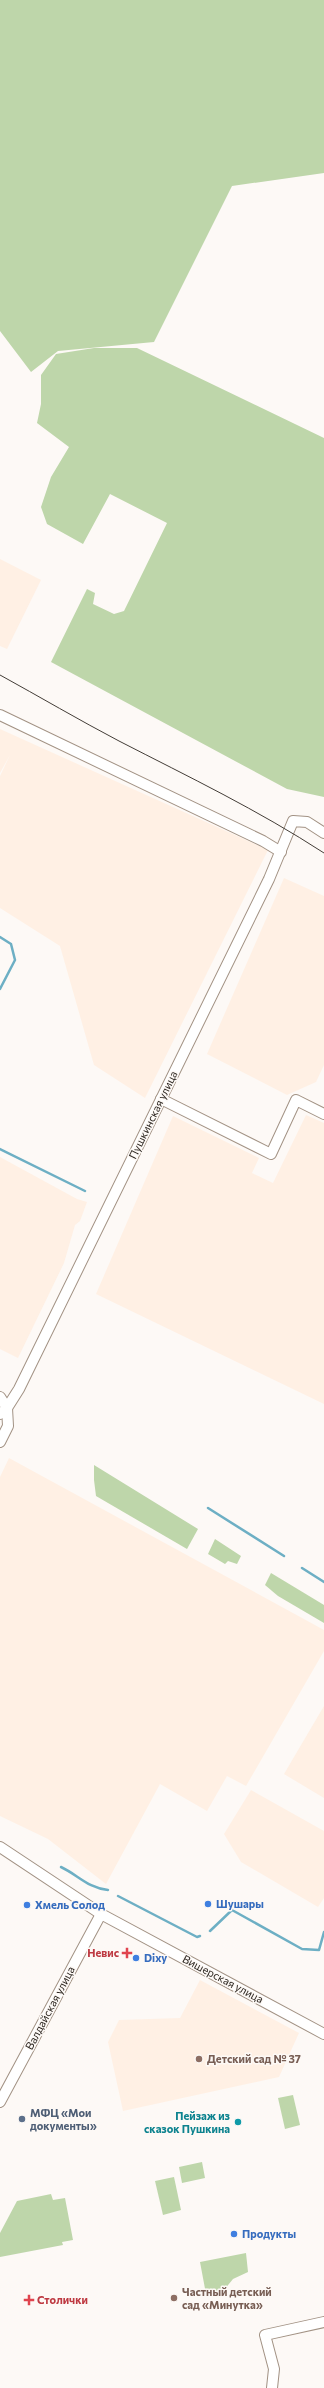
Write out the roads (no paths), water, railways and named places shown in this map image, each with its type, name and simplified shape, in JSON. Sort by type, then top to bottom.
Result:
[{"type":"street","points":[[0,715],[263,841],[281,852]]},
{"type":"street","name":"Пушкинская улица","points":[[4,1411],[19,1389],[281,852],[294,821],[307,822],[324,833]]},
{"type":"street","points":[[161,1099],[271,1154],[296,1100],[324,1114]]},
{"type":"street","points":[[0,1397],[8,1426],[0,1442]]},
{"type":"street","name":"Вишерская улица","points":[[0,1847],[101,1914],[324,2034]]},
{"type":"street","name":"Валдайская улица","points":[[0,2102],[101,1914]]},
{"type":"street","points":[[272,2388],[274,2369],[265,2335],[324,2322]]},
{"type":"waterway","points":[[0,937],[11,944],[15,960],[0,989]]},
{"type":"waterway","points":[[0,1149],[85,1191]]},
{"type":"waterway","points":[[208,1508],[284,1556]]},
{"type":"waterway","points":[[302,1568],[324,1582]]},
{"type":"waterway","points":[[61,1867],[95,1887],[108,1890]]},
{"type":"waterway","points":[[118,1896],[197,1937],[200,1936]]},
{"type":"waterway","points":[[210,1931],[232,1910],[302,1949],[319,1950],[324,1932]]},
{"type":"tram line","points":[[0,675],[104,733],[249,808],[324,853]]},
{"type":"place","name":"Шушары","points":[[208,1904]]},
{"type":"place","name":"Хмель Солод","points":[[27,1905]]},
{"type":"place","name":"Невис","points":[[127,1953]]},
{"type":"place","name":"Dixy","points":[[136,1958]]},
{"type":"place","name":"Детский сад № 37","points":[[199,2059]]},
{"type":"place","name":"МФЦ «Мои документы»","points":[[22,2119]]},
{"type":"place","name":"Пейзаж из сказок Пушкина","points":[[238,2122]]},
{"type":"place","name":"Продукты","points":[[234,2234]]},
{"type":"place","name":"Частный детский сад «Минутка»","points":[[174,2298]]},
{"type":"place","name":"Столички","points":[[29,2300]]}]
